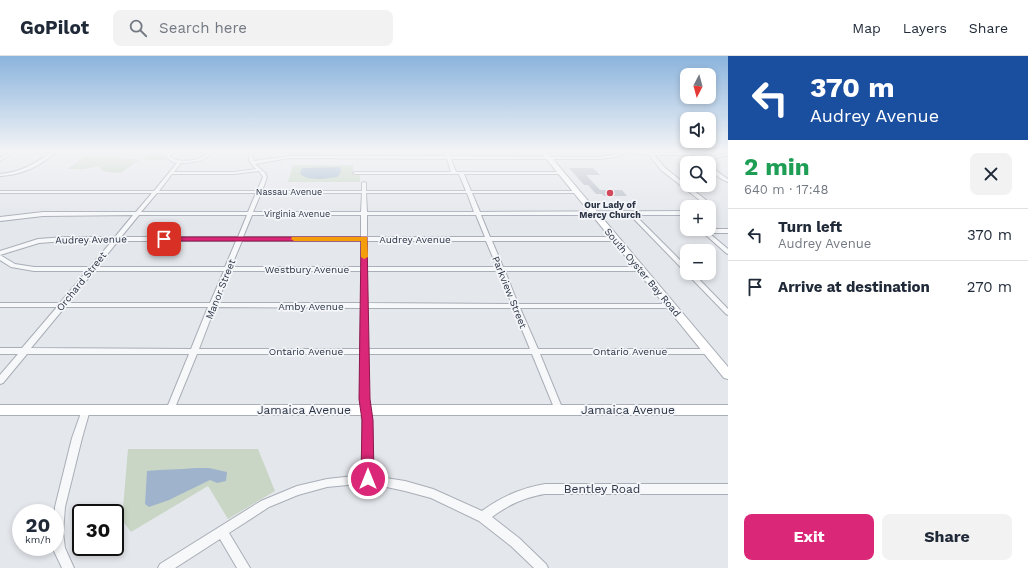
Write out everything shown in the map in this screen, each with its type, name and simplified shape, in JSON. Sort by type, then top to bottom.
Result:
[{"type":"street","name":"Orchard Street","points":[[0,381],[168,175]]},
{"type":"street","name":"Manor Street","points":[[170,410],[266,177],[264,175]]},
{"type":"street","name":"Parkview Street","points":[[459,175],[470,192],[559,410]]},
{"type":"street","name":"South Oyster Bay Road","points":[[563,175],[728,375]]},
{"type":"street","points":[[671,175],[703,200]]},
{"type":"street","points":[[719,175],[728,181]]},
{"type":"street","points":[[364,182],[364,399],[368,420],[368,479]]},
{"type":"street","name":"Nassau Avenue","points":[[0,192],[577,192]]},
{"type":"street","points":[[631,213],[680,264]]},
{"type":"street","name":"Virginia Avenue","points":[[0,219],[43,214],[680,214]]},
{"type":"street","points":[[716,231],[728,231]]},
{"type":"street","points":[[710,236],[728,252]]},
{"type":"street","name":"Audrey Avenue","points":[[0,253],[31,243],[52,239],[616,239]]},
{"type":"street","name":"Westbury Avenue","points":[[0,257],[8,263],[22,268],[640,269]]},
{"type":"street","points":[[0,266],[8,263]]},
{"type":"street","points":[[696,280],[728,314]]},
{"type":"street","name":"Amby Avenue","points":[[0,306],[671,306]]},
{"type":"street","name":"Ontario Avenue","points":[[0,351],[709,352]]},
{"type":"street","name":"Jamaica Avenue","points":[[0,410],[728,410]]},
{"type":"street","points":[[68,568],[59,549],[57,533],[60,507],[76,438],[86,410]]},
{"type":"street","points":[[164,568],[265,504],[297,491],[327,483],[368,479],[405,486],[433,494],[483,516],[515,542],[542,568]]},
{"type":"street","name":"Bentley Road","points":[[483,516],[504,501],[532,490],[728,489]]},
{"type":"street","points":[[222,532],[244,568]]},
{"type":"green space","points":[[290,175],[360,175],[360,182],[288,182]]},
{"type":"green space","points":[[128,449],[258,449],[275,491],[228,519],[208,486],[131,532],[124,523],[123,504]]},
{"type":"water","points":[[302,175],[339,175],[337,177],[323,179],[313,179]]},
{"type":"water","points":[[209,468],[227,472],[226,481],[217,483],[210,480],[169,500],[149,507],[145,504],[147,471]]},
{"type":"building","points":[[575,175],[600,175],[586,175],[600,190],[622,190],[627,196],[604,196],[602,194],[596,194],[588,185],[584,185]]},
{"type":"slow traffic","points":[[294,239],[364,239],[364,257]]},
{"type":"place","name":"Our Lady of Mercy Church","points":[[610,193]]},
{"type":"route","points":[[164,239],[364,239],[364,399],[368,420],[368,479]]}]
